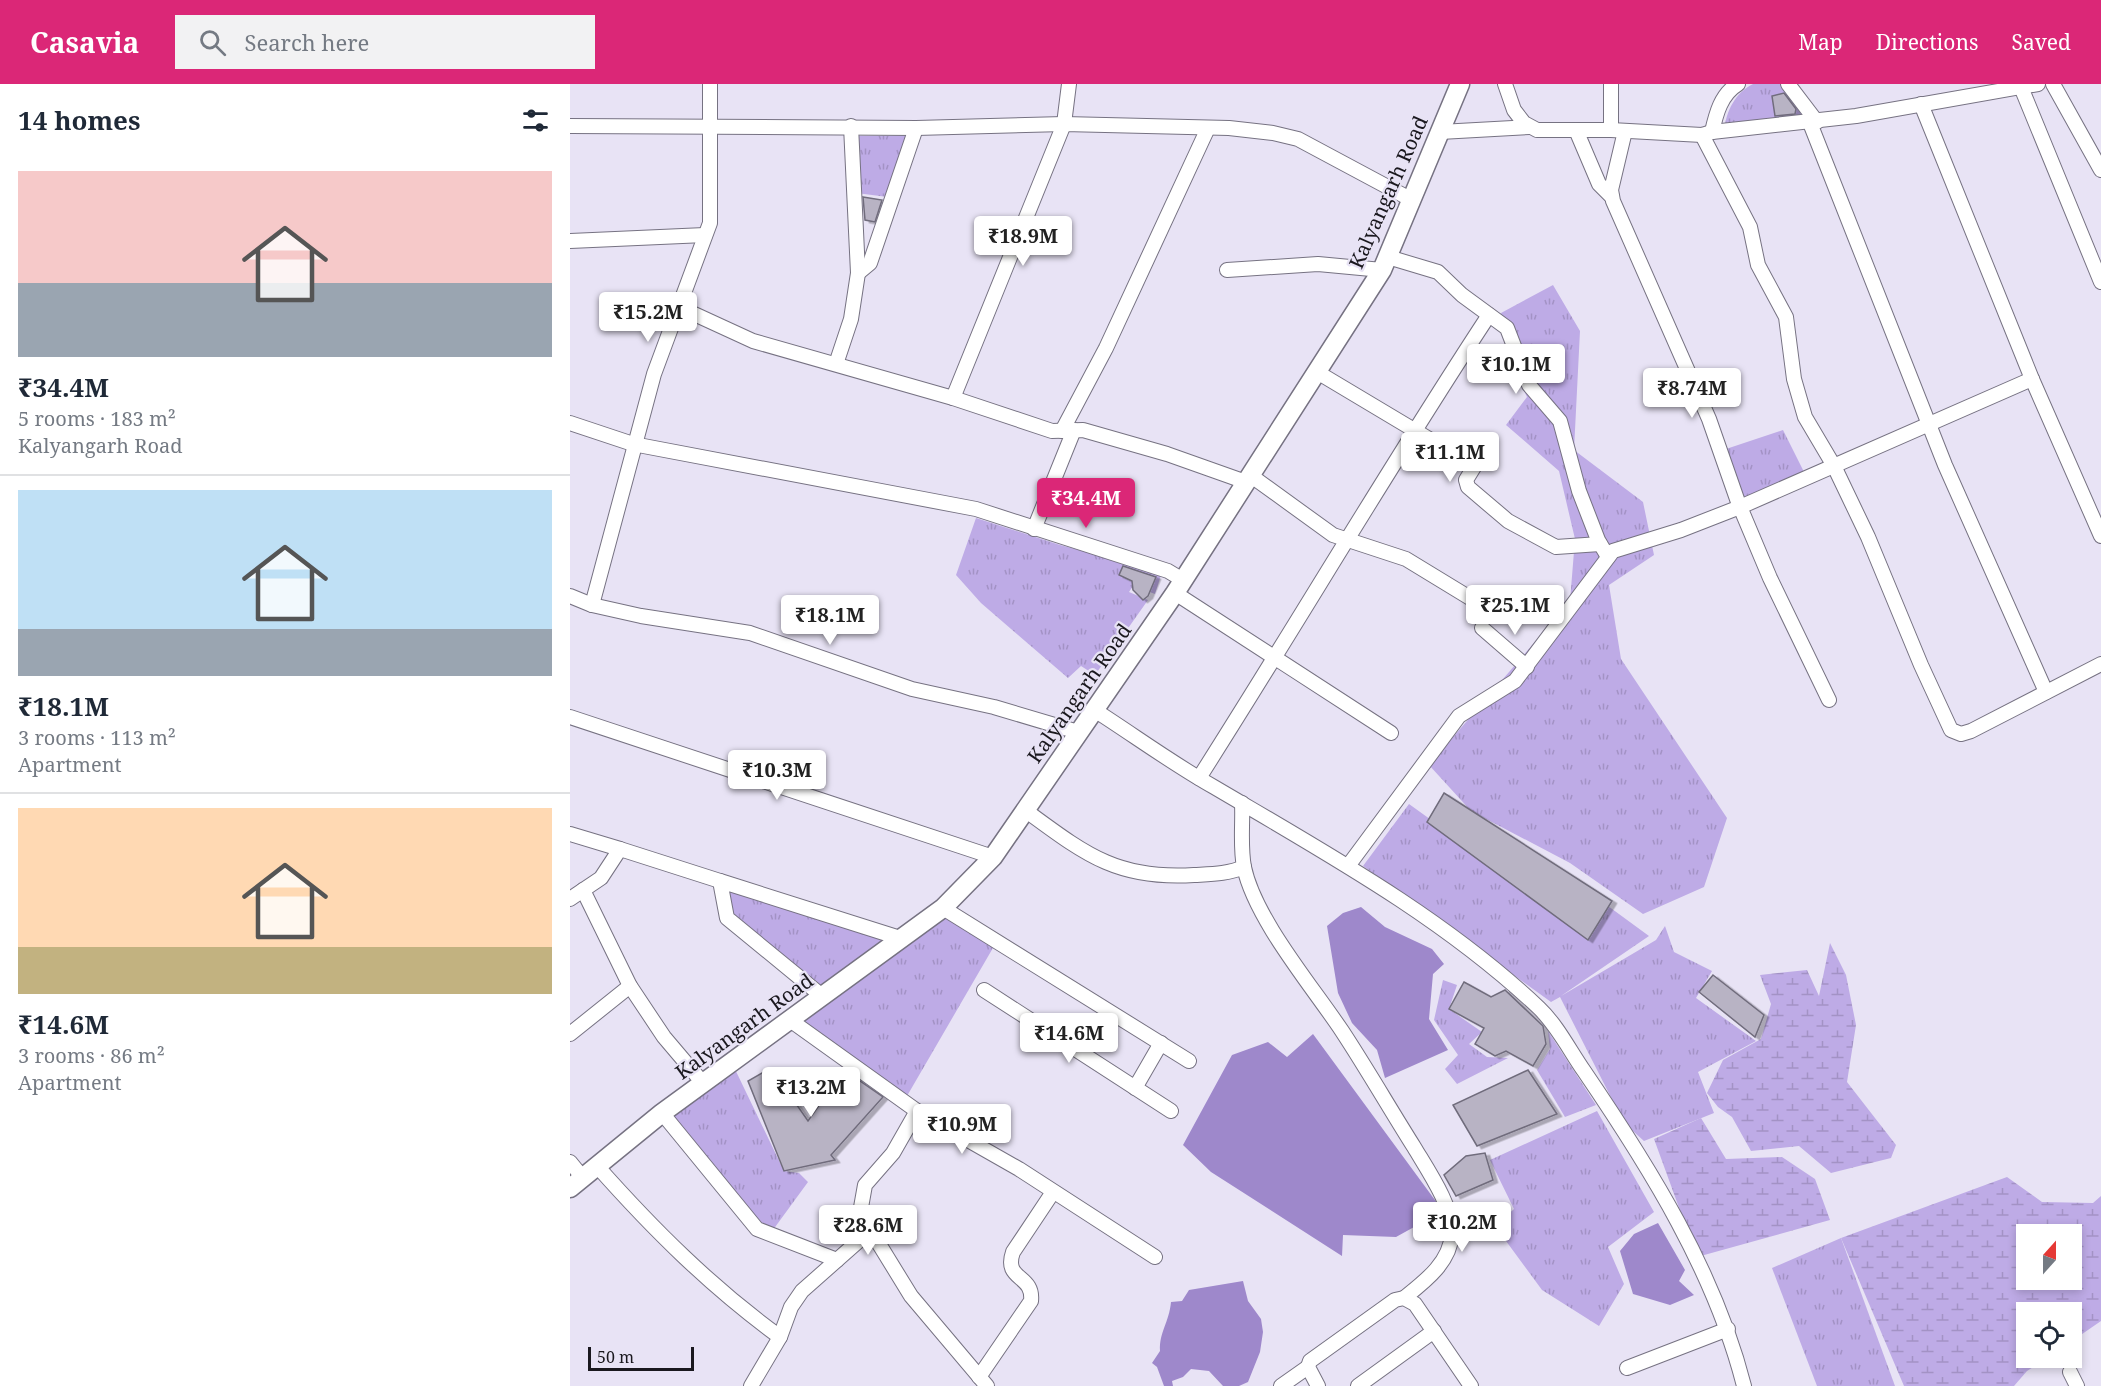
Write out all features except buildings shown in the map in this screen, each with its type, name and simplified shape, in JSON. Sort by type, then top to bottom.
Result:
[{"type":"main road","name":"Kalyangarh Road","points":[[583,1177],[662,1113],[943,908],[993,857],[1078,732],[1096,711],[1179,587],[1385,263],[1460,84]]},
{"type":"street","points":[[592,605],[633,444],[654,374],[710,223],[710,84]]},
{"type":"street","points":[[953,398],[1064,124],[1069,84]]},
{"type":"street","points":[[1505,84],[1514,110],[1529,127]]},
{"type":"street","points":[[1611,84],[1618,130],[1612,197],[1709,419],[1740,507],[1770,578],[1829,700]]},
{"type":"street","points":[[1738,84],[1724,99],[1707,134],[1750,227],[1758,265],[1786,317],[1794,379],[1806,417],[1834,466],[1868,537],[1920,665],[1951,730],[1961,734],[1971,730],[2101,664]]},
{"type":"street","points":[[1788,84],[1813,122],[1929,425],[2046,692]]},
{"type":"street","points":[[1440,132],[1529,127],[1538,130],[1618,130],[1707,134],[1813,122],[2038,84]]},
{"type":"street","points":[[2052,84],[2101,170]]},
{"type":"street","points":[[2020,87],[2101,282]]},
{"type":"street","points":[[1921,104],[2032,379],[2101,536]]},
{"type":"street","points":[[570,126],[916,128],[1064,124],[1208,128],[1273,133],[1298,139],[1412,200]]},
{"type":"street","points":[[836,364],[851,319],[858,273],[851,126]]},
{"type":"street","points":[[858,273],[870,263],[916,128]]},
{"type":"street","points":[[1034,529],[1068,430],[1208,128]]},
{"type":"street","points":[[1576,130],[1599,184],[1612,197]]},
{"type":"street","points":[[570,241],[705,235]]},
{"type":"street","points":[[1227,270],[1318,264],[1385,263],[1438,272],[1507,328],[1529,386],[1560,421],[1579,490],[1600,544],[1608,557]]},
{"type":"street","points":[[679,307],[753,341],[953,398],[1052,431],[1083,430],[1248,478],[1333,535],[1406,559],[1493,612]]},
{"type":"street","points":[[1199,778],[1276,658],[1413,430],[1489,315]]},
{"type":"street","points":[[1317,372],[1471,464],[1474,467],[1466,480],[1468,487],[1508,521],[1556,547],[1600,544]]},
{"type":"street","points":[[1348,866],[1459,716],[1473,705],[1504,689],[1527,667],[1613,550],[1681,530],[1740,507],[2032,379]]},
{"type":"street","points":[[570,423],[633,444],[946,502],[1168,571],[1179,587],[1276,658],[1391,733]]},
{"type":"street","points":[[570,596],[592,605],[692,626],[750,633],[912,689],[994,707],[1078,732]]},
{"type":"street","points":[[1482,628],[1527,667]]},
{"type":"street","points":[[1096,711],[1199,778],[1348,866],[1489,965],[1542,1010],[1595,1087],[1646,1169],[1706,1275],[1728,1329],[1744,1386]]},
{"type":"street","points":[[570,717],[993,857]]},
{"type":"street","points":[[1242,803],[1244,867],[1276,934],[1343,1034],[1438,1186],[1452,1234],[1435,1273],[1404,1298],[1395,1300],[1315,1355],[1308,1367],[1281,1386]]},
{"type":"street","points":[[1025,810],[1102,862],[1132,873],[1161,877],[1215,873],[1244,867]]},
{"type":"street","points":[[570,834],[903,939]]},
{"type":"street","points":[[570,899],[601,878],[620,849]]},
{"type":"street","points":[[720,881],[727,918],[822,996]]},
{"type":"street","points":[[583,890],[630,986],[664,1037],[703,1083]]},
{"type":"street","points":[[943,908],[1189,1061]]},
{"type":"street","points":[[570,1035],[630,986]]},
{"type":"street","points":[[984,990],[1171,1111]]},
{"type":"street","points":[[790,1020],[917,1111],[1053,1192],[1155,1257]]},
{"type":"street","points":[[1135,1088],[1161,1043]]},
{"type":"street","points":[[917,1111],[894,1153],[865,1185],[860,1213],[911,1296],[983,1382],[1031,1300],[1032,1291],[1029,1285],[1013,1273],[1010,1261],[1013,1252],[1053,1192]]},
{"type":"street","points":[[662,1113],[757,1229],[837,1260]]},
{"type":"street","points":[[570,1162],[583,1177],[644,1220],[735,1305],[780,1336]]},
{"type":"street","points":[[751,1386],[780,1336],[791,1307],[802,1291],[870,1230]]},
{"type":"street","points":[[1404,1298],[1415,1304],[1471,1386]]},
{"type":"street","points":[[1628,1368],[1728,1329]]},
{"type":"street","points":[[1358,1386],[1434,1332]]},
{"type":"street","points":[[1308,1367],[1318,1386]]},
{"type":"street","points":[[2070,1372],[2077,1386]]},
{"type":"green space","points":[[1753,84],[1790,84],[1812,120],[1724,131],[1727,116],[1736,98]]},
{"type":"green space","points":[[856,136],[911,136],[888,197],[856,193]]},
{"type":"green space","points":[[1553,285],[1580,331],[1574,450],[1643,502],[1654,555],[1609,585],[1621,659],[1727,818],[1704,887],[1643,914],[1570,863],[1471,811],[1429,765],[1570,601],[1575,539],[1559,471],[1506,425],[1527,397],[1509,360],[1501,313]]},
{"type":"green space","points":[[1783,430],[1807,478],[1740,507],[1720,451]]},
{"type":"green space","points":[[976,518],[1060,545],[1162,572],[1155,594],[1133,586],[1129,592],[1148,600],[1095,675],[1081,666],[1068,678],[981,603],[956,575]]},
{"type":"green space","points":[[1409,804],[1588,933],[1608,906],[1649,936],[1561,996],[1656,940],[1665,926],[1674,952],[1712,971],[1696,998],[1756,1041],[1698,1072],[1714,1113],[1644,1141],[1624,1123],[1560,997],[1551,1002],[1363,866]]},
{"type":"green space","points":[[725,887],[897,942],[943,908],[997,941],[907,1096],[790,1020],[828,993],[731,917]]},
{"type":"green space","points":[[1830,943],[1846,975],[1856,1025],[1847,1082],[1896,1145],[1891,1158],[1831,1173],[1799,1146],[1751,1151],[1732,1117],[1718,1107],[1707,1093],[1723,1060],[1761,1039],[1771,1004],[1760,975],[1807,970],[1819,996]]},
{"type":"green space","points":[[1443,980],[1457,985],[1449,1009],[1482,1032],[1469,1044],[1487,1057],[1508,1058],[1457,1084],[1445,1069],[1458,1055],[1434,1020]]},
{"type":"green space","points":[[1548,1031],[1596,1105],[1565,1117],[1537,1070],[1550,1049]]},
{"type":"green space","points":[[732,1063],[784,1171],[799,1173],[808,1182],[770,1234],[662,1113]]},
{"type":"green space","points":[[1597,1111],[1654,1212],[1608,1247],[1624,1284],[1599,1326],[1542,1290],[1495,1226],[1514,1209],[1490,1160]]},
{"type":"green space","points":[[1701,1118],[1726,1159],[1782,1157],[1815,1179],[1830,1220],[1697,1257],[1654,1139]]},
{"type":"green space","points":[[2007,1177],[2042,1202],[2093,1203],[2101,1196],[2101,1321],[2082,1334],[2082,1302],[2016,1302],[2016,1368],[2032,1368],[2014,1386],[1904,1386],[1841,1238]]},
{"type":"green space","points":[[1841,1238],[1895,1386],[1817,1386],[1772,1268]]},
{"type":"shaded area","points":[[1361,907],[1385,927],[1432,949],[1444,964],[1433,974],[1429,1019],[1448,1050],[1385,1078],[1377,1050],[1352,1023],[1338,993],[1327,926],[1343,913]]},
{"type":"shaded area","points":[[1313,1034],[1443,1211],[1396,1237],[1343,1235],[1342,1256],[1211,1172],[1183,1145],[1232,1055],[1268,1042],[1287,1057]]},
{"type":"shaded area","points":[[1658,1223],[1685,1270],[1679,1281],[1694,1295],[1670,1305],[1633,1294],[1620,1251],[1634,1234]]},
{"type":"shaded area","points":[[1243,1281],[1248,1301],[1261,1319],[1263,1332],[1260,1352],[1248,1382],[1239,1386],[1223,1386],[1209,1371],[1191,1369],[1183,1377],[1172,1381],[1173,1386],[1164,1386],[1157,1367],[1152,1363],[1160,1351],[1161,1338],[1171,1302],[1182,1301],[1189,1290]]}]
